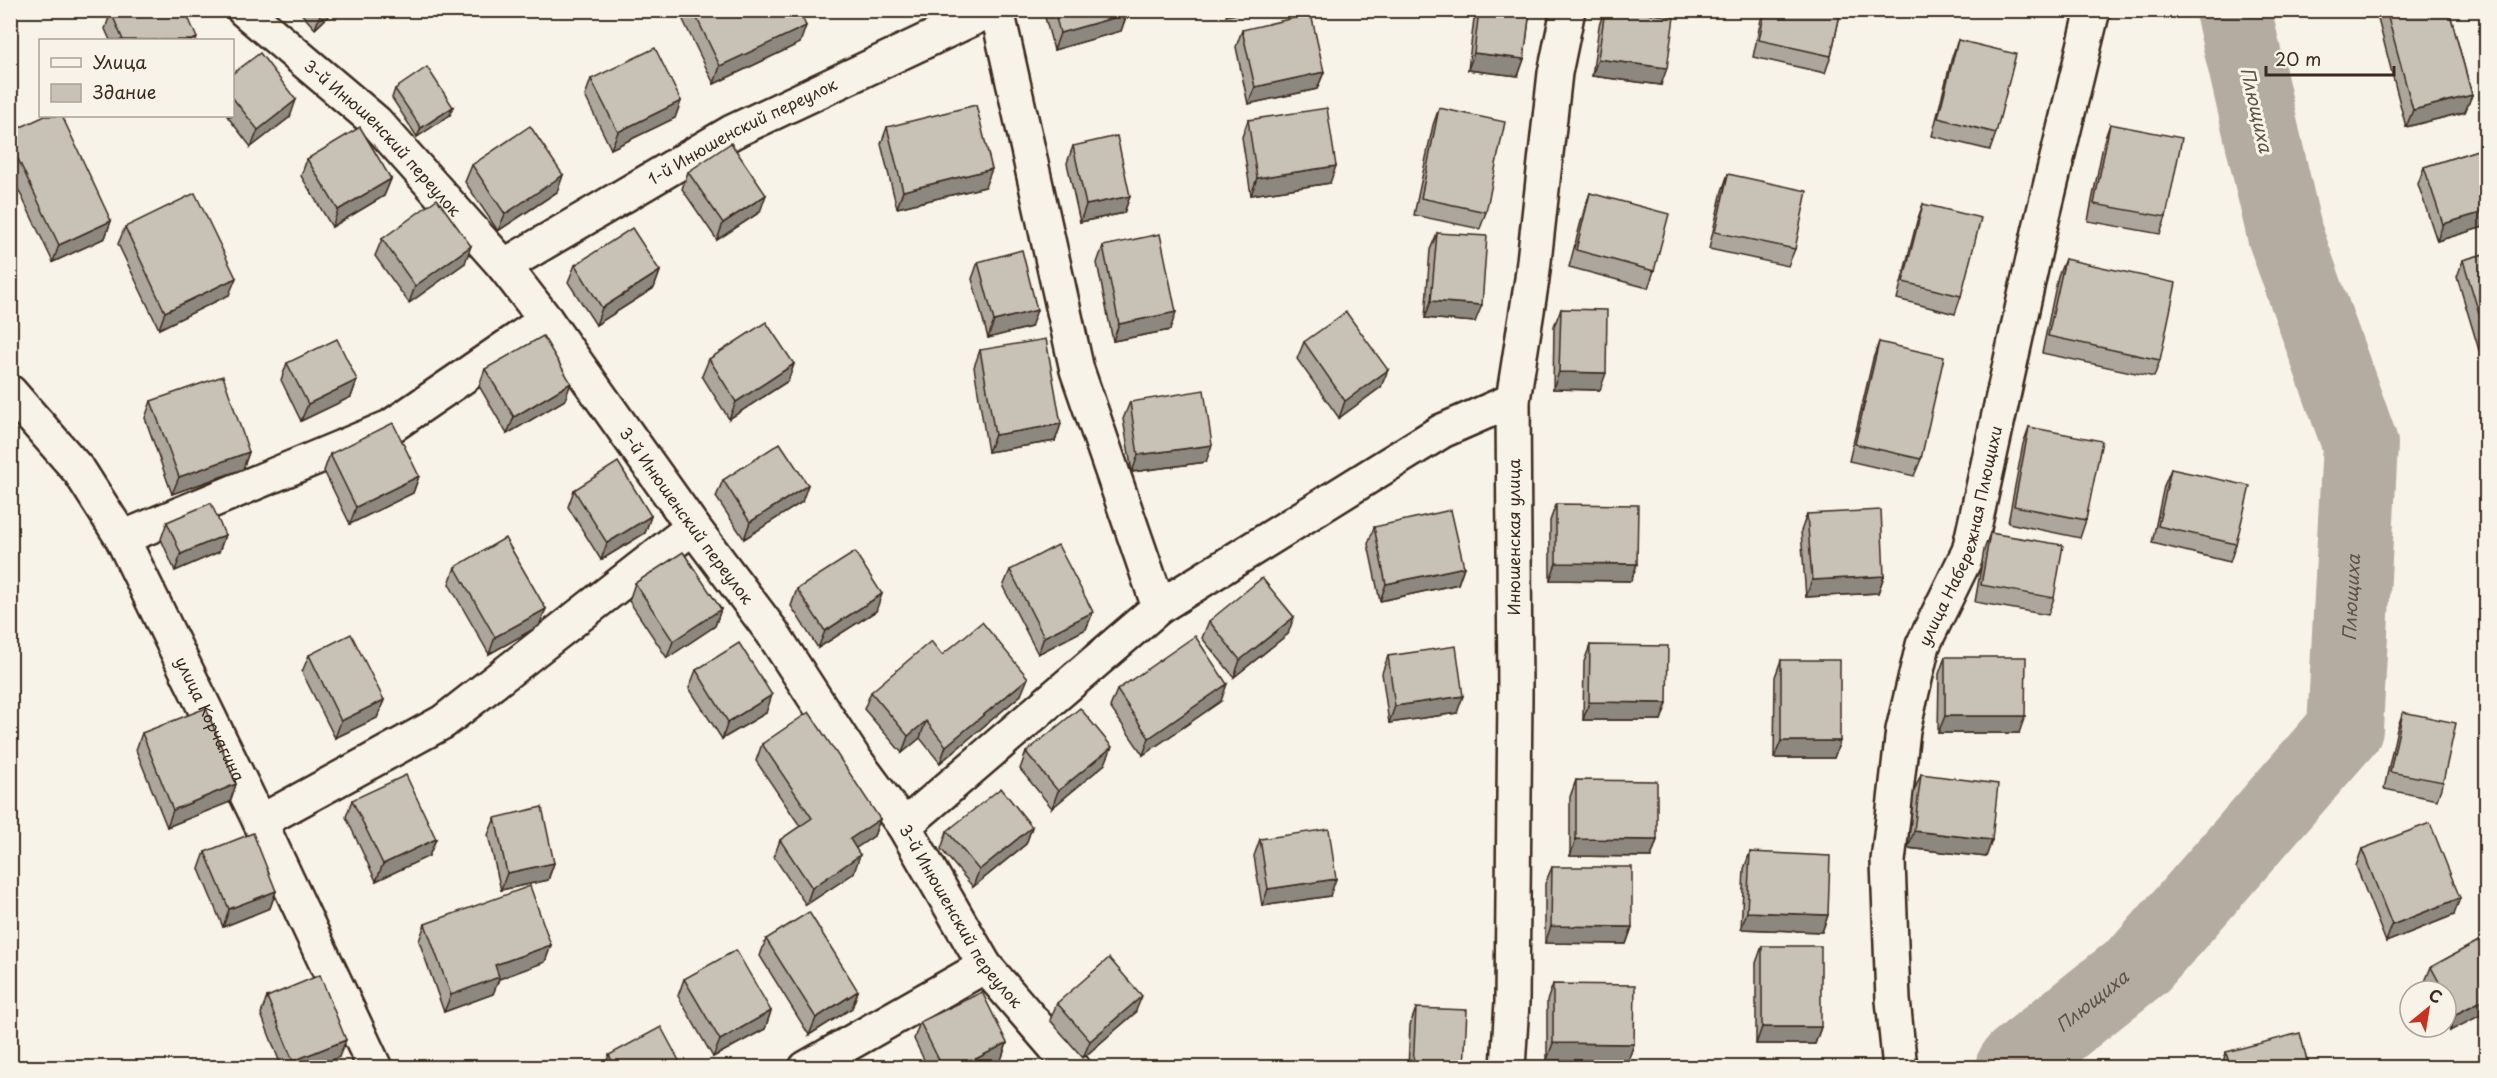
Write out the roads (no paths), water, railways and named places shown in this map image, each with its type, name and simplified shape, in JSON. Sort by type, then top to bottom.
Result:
[{"type":"street","name":"3-й Инюшенский переулок","points":[[244,10],[376,122],[504,266],[546,320],[693,527],[772,632],[853,757],[904,826],[985,966],[1073,1068]]},
{"type":"street","name":"1-й Инюшенский переулок","points":[[504,266],[732,132],[991,10]]},
{"type":"street","points":[[997,10],[1077,370],[1159,608]]},
{"type":"street","name":"Инюшенская улица","points":[[1508,1068],[1512,1002],[1515,694],[1513,400],[1532,279],[1555,73],[1568,10]]},
{"type":"street","name":"улица Набережная Плющихи","points":[[1900,1068],[1893,1000],[1888,861],[1903,730],[1923,645],[1969,552],[2038,232],[2093,10]]},
{"type":"street","points":[[122,538],[390,427],[546,320]]},
{"type":"street","name":"улица Корчагина","points":[[10,392],[80,472],[122,538],[260,822],[375,1068]]},
{"type":"street","points":[[904,826],[1159,608],[1442,431],[1513,400]]},
{"type":"street","points":[[260,822],[443,722],[693,527]]},
{"type":"street","points":[[806,1068],[985,966]]},
{"type":"waterway","name":"Плющиха","points":[[2013,1068],[2017,1062],[2141,963],[2345,729],[2360,444],[2285,235],[2233,10]]}]
